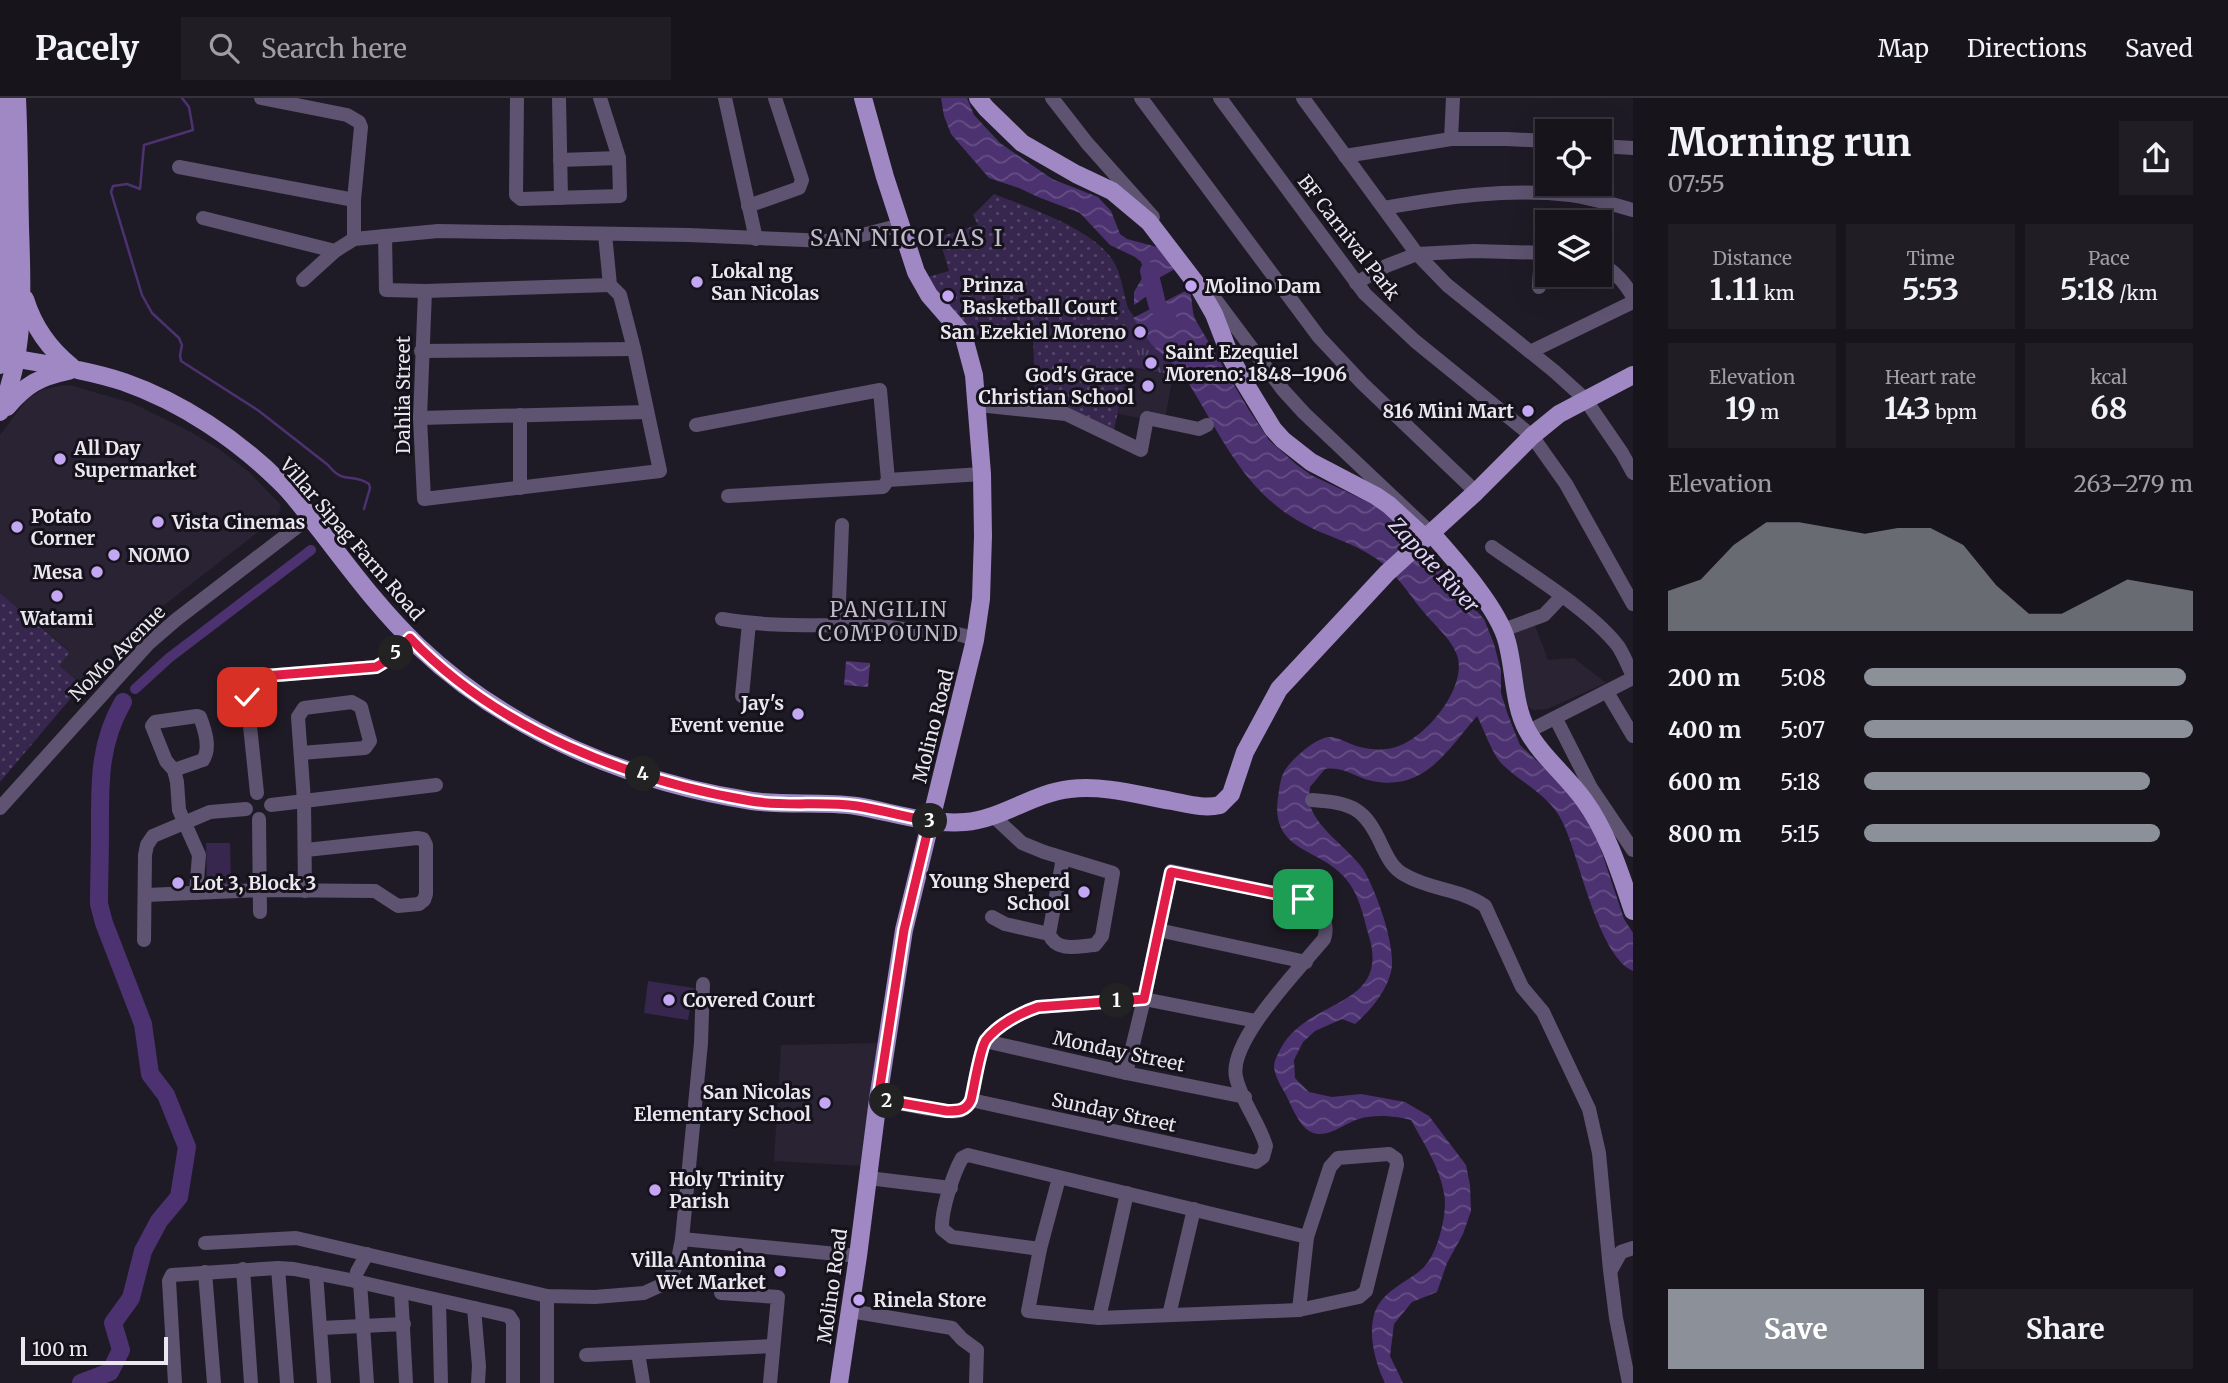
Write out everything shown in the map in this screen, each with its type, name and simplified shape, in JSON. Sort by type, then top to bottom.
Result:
[{"type":"main road","points":[[0,98],[7,396],[0,414]]},
{"type":"main road","points":[[6,360],[20,339],[22,287],[17,98]]},
{"type":"main road","name":"Molino Road","points":[[839,1383],[904,930],[975,640],[982,570],[982,474],[978,405],[966,340],[920,282],[863,98]]},
{"type":"main road","points":[[978,98],[1022,143],[1112,191],[1149,222],[1198,286],[1214,314],[1231,358],[1262,412],[1283,440],[1329,473],[1376,495],[1404,517],[1484,598],[1496,614],[1503,630],[1520,715],[1527,732],[1567,778],[1598,823],[1633,911]]},
{"type":"main road","points":[[22,287],[29,311],[43,338],[58,356],[75,369]]},
{"type":"main road","name":"Villar Sipag Farm Road","points":[[6,360],[75,369],[124,383],[206,423],[227,437],[281,482],[360,583],[410,638],[442,668],[536,732],[622,767],[686,787],[752,801],[782,805],[856,806],[930,821],[968,822],[1059,790],[1098,787],[1199,806],[1220,805],[1231,794],[1245,752],[1279,689],[1387,573],[1476,492],[1532,436],[1559,414],[1633,375]]},
{"type":"main road","points":[[0,414],[28,385],[43,376],[75,369]]},
{"type":"street","points":[[261,98],[347,116],[359,122],[361,127],[354,200],[354,239]]},
{"type":"street","points":[[517,98],[518,198],[620,196],[619,158],[600,98]]},
{"type":"street","points":[[559,98],[561,198]]},
{"type":"street","points":[[725,98],[756,239]]},
{"type":"street","points":[[748,206],[802,185],[775,98]]},
{"type":"street","points":[[1052,98],[1087,143],[1166,231],[1283,390],[1425,538]]},
{"type":"street","points":[[1141,98],[1319,337],[1362,383],[1476,492]]},
{"type":"street","name":"BF Carnival Park","points":[[1220,98],[1356,283],[1382,312],[1532,436],[1566,484],[1633,604]]},
{"type":"street","points":[[1303,98],[1417,254],[1447,285],[1531,352],[1584,399],[1628,450],[1633,473]]},
{"type":"street","points":[[1451,139],[1453,98]]},
{"type":"street","points":[[1345,156],[1451,139],[1535,140]]},
{"type":"street","points":[[1612,147],[1633,148]]},
{"type":"street","points":[[560,160],[619,158]]},
{"type":"street","points":[[179,167],[354,200]]},
{"type":"street","points":[[1384,208],[1486,194],[1569,195],[1633,210]]},
{"type":"street","points":[[203,218],[335,251]]},
{"type":"street","points":[[303,280],[335,251],[354,239],[438,231],[847,239],[901,225]]},
{"type":"street","points":[[520,415],[520,488],[660,471],[620,295],[610,285],[605,234]]},
{"type":"street","points":[[385,236],[386,290],[610,285]]},
{"type":"street","points":[[1356,283],[1386,266],[1417,254],[1474,251],[1535,253]]},
{"type":"street","points":[[1531,352],[1633,299],[1621,279],[1612,271]]},
{"type":"street","name":"Dahlia Street","points":[[425,291],[420,418],[424,499],[520,488]]},
{"type":"street","points":[[421,351],[634,349]]},
{"type":"street","points":[[696,425],[880,390],[888,480],[883,487],[728,496]]},
{"type":"street","points":[[978,405],[1066,414],[1140,450],[1147,418],[1199,429],[1207,425]]},
{"type":"street","points":[[420,418],[647,412]]},
{"type":"street","points":[[888,480],[982,474]]},
{"type":"street","name":"NoMo Avenue","points":[[0,808],[148,644],[310,517]]},
{"type":"street","points":[[838,627],[842,525]]},
{"type":"street","points":[[1492,547],[1562,596],[1600,627],[1619,648],[1633,677],[1527,732]]},
{"type":"street","points":[[1503,630],[1544,615],[1562,596]]},
{"type":"street","points":[[722,619],[749,623],[838,627],[883,626],[941,632],[975,640]]},
{"type":"street","points":[[742,696],[749,623]]},
{"type":"street","points":[[257,793],[247,697],[256,679],[376,667],[391,658],[410,638]]},
{"type":"street","points":[[1607,692],[1633,736]]},
{"type":"street","points":[[301,753],[365,748],[370,741],[361,707],[352,702],[304,708],[300,711],[297,722],[304,801],[305,891]]},
{"type":"street","points":[[174,770],[199,762],[206,756],[206,740],[200,718],[197,716],[155,722],[152,726],[166,761],[174,770],[179,810],[200,855],[196,893]]},
{"type":"street","points":[[1556,719],[1591,788],[1633,850]]},
{"type":"street","points":[[271,805],[436,785]]},
{"type":"street","points":[[257,793],[267,797],[271,805],[268,814],[259,818],[251,816],[246,809],[249,797],[257,793]]},
{"type":"street","points":[[1312,800],[1336,802],[1355,809],[1372,823],[1390,862],[1405,875],[1473,898],[1485,906],[1522,986],[1543,1012],[1589,1109],[1600,1153],[1616,1318],[1629,1383]]},
{"type":"street","points":[[144,940],[145,855],[153,836],[210,812],[246,809]]},
{"type":"street","points":[[992,815],[1021,843],[1113,873],[1102,936],[1095,945],[1063,947],[1056,945],[1049,934],[1063,858]]},
{"type":"street","points":[[259,818],[260,912]]},
{"type":"street","points":[[146,895],[260,890],[374,891],[380,893],[392,905],[419,904],[424,900],[426,845],[423,839],[306,850]]},
{"type":"street","points":[[1126,1073],[1171,872],[1303,899],[1319,908],[1326,924],[1324,939],[1256,1021],[1240,1050],[1236,1077],[1245,1097]]},
{"type":"street","points":[[992,917],[1005,925],[1049,934]]},
{"type":"street","points":[[1158,930],[1306,962]]},
{"type":"street","points":[[205,1243],[296,1238],[366,1257],[547,1296],[595,1297],[644,1293],[668,1282],[677,1264],[682,1239],[701,1043],[703,984]]},
{"type":"street","points":[[878,1099],[956,1112],[968,1106],[985,1041],[1013,1019],[1038,1007],[1144,999],[1256,1021]]},
{"type":"street","name":"Monday Street","points":[[985,1041],[1245,1097]]},
{"type":"street","name":"Sunday Street","points":[[971,1100],[1256,1161],[1263,1157],[1266,1146],[1245,1097]]},
{"type":"street","points":[[1059,1178],[1040,1249],[1028,1311],[1098,1318],[1298,1310],[1359,1297],[1366,1291],[1397,1165],[1396,1159],[1389,1154],[1338,1158],[1330,1167],[1307,1237],[1298,1310]]},
{"type":"street","points":[[1040,1249],[952,1237],[945,1233],[941,1222],[962,1158],[968,1155],[1307,1237]]},
{"type":"street","points":[[868,1178],[951,1188]]},
{"type":"street","points":[[1098,1318],[1127,1193]]},
{"type":"street","points":[[1169,1315],[1194,1209]]},
{"type":"street","points":[[682,1239],[858,1256]]},
{"type":"street","points":[[1610,1270],[1621,1252],[1633,1248]]},
{"type":"street","points":[[361,1282],[369,1275],[366,1257]]},
{"type":"street","points":[[278,1268],[287,1383]]},
{"type":"street","points":[[175,1383],[169,1281],[172,1275],[278,1268],[361,1282],[511,1318],[513,1383]]},
{"type":"street","points":[[243,1269],[251,1383]]},
{"type":"street","points":[[205,1272],[214,1383]]},
{"type":"street","points":[[316,1273],[324,1383]]},
{"type":"street","points":[[361,1282],[367,1383]]},
{"type":"street","points":[[401,1292],[406,1383]]},
{"type":"street","points":[[721,1293],[778,1297],[769,1383]]},
{"type":"street","points":[[547,1296],[547,1383]]},
{"type":"street","points":[[439,1301],[441,1383]]},
{"type":"street","points":[[474,1308],[478,1383]]},
{"type":"street","points":[[850,1311],[952,1328],[977,1350],[976,1383]]},
{"type":"street","points":[[321,1328],[404,1324]]},
{"type":"street","points":[[586,1356],[773,1346]]},
{"type":"street","points":[[638,1353],[643,1383]]},
{"type":"shaded area","name":"God's Grace Christian School","points":[[1128,367],[1173,376],[1165,418],[1145,419],[1118,414]]},
{"type":"shaded area","name":"NOMO","points":[[63,385],[132,403],[187,430],[219,449],[249,472],[281,507],[277,517],[145,620],[82,685],[58,666],[70,651],[0,593],[0,435],[27,399],[42,390]]},
{"type":"shaded area","points":[[1534,623],[1548,660],[1574,658],[1606,683],[1547,709],[1534,710],[1528,707],[1511,629]]},
{"type":"shaded area","name":"San Nicolas Elementary School","points":[[880,1043],[864,1166],[774,1161],[781,1045]]},
{"type":"green space","points":[[994,194],[1043,213],[1079,231],[1107,253],[1116,266],[1128,308],[1124,310],[1137,364],[1136,368],[1128,367],[1113,434],[1055,410],[1056,396],[1035,392],[1033,335],[968,337],[924,278],[949,271],[939,237],[978,225],[973,215]]},
{"type":"green space","points":[[1128,308],[1156,349],[1180,371],[1175,376],[1136,368],[1124,310]]},
{"type":"green space","points":[[0,593],[70,652],[59,666],[82,685],[0,782]]},
{"type":"green space","points":[[206,843],[230,843],[231,887],[207,887]]},
{"type":"green space","name":"Covered Court","points":[[648,981],[694,988],[688,1020],[644,1013]]},
{"type":"water","points":[[941,98],[967,98],[974,115],[1000,143],[1052,179],[1098,197],[1111,211],[1120,234],[1127,239],[1157,247],[1175,269],[1157,279],[1160,287],[1134,305],[1134,292],[1145,273],[1141,262],[1110,245],[1080,213],[989,178],[951,134]]},
{"type":"water","points":[[1189,289],[1195,319],[1269,440],[1311,475],[1389,512],[1429,553],[1484,619],[1501,671],[1501,693],[1520,745],[1581,807],[1596,835],[1624,919],[1633,933],[1633,971],[1621,962],[1600,926],[1569,838],[1557,813],[1543,797],[1498,760],[1477,716],[1434,765],[1407,780],[1391,783],[1372,781],[1332,768],[1325,769],[1310,787],[1309,803],[1315,816],[1368,878],[1384,919],[1392,962],[1389,979],[1381,994],[1355,1024],[1342,1019],[1315,1031],[1303,1042],[1294,1060],[1295,1078],[1309,1092],[1332,1097],[1361,1094],[1405,1102],[1429,1116],[1466,1165],[1470,1185],[1471,1211],[1437,1292],[1412,1302],[1394,1324],[1390,1356],[1403,1383],[1385,1383],[1374,1353],[1373,1320],[1385,1296],[1423,1268],[1433,1253],[1443,1221],[1445,1201],[1442,1183],[1435,1164],[1411,1120],[1371,1116],[1317,1134],[1299,1121],[1277,1078],[1275,1060],[1281,1048],[1294,1032],[1310,1019],[1359,989],[1369,976],[1373,958],[1354,891],[1335,869],[1289,839],[1282,829],[1278,815],[1278,797],[1285,769],[1312,744],[1324,738],[1333,737],[1370,749],[1399,746],[1413,739],[1426,728],[1449,699],[1459,669],[1457,655],[1446,637],[1385,566],[1364,551],[1285,513],[1263,494],[1240,467],[1184,376],[1153,345],[1133,318]]},
{"type":"water","points":[[846,661],[870,663],[868,687],[844,685]]},
{"type":"waterway","points":[[182,98],[189,107],[193,130],[144,145],[140,189],[127,184],[113,186],[111,192],[142,295],[152,313],[179,338],[182,345],[181,361],[259,411],[339,475],[369,484],[364,509]]},
{"type":"waterway","name":"Zapote River","points":[[1149,271],[1157,304],[1171,325]]},
{"type":"waterway","points":[[135,689],[169,658],[311,550]]},
{"type":"waterway","points":[[81,1383],[110,1372],[121,1350],[113,1323],[131,1298],[143,1251],[159,1221],[179,1197],[187,1147],[166,1095],[150,1074],[143,1024],[99,904],[102,766],[109,734],[123,702]]},
{"type":"place","name":"Lokal ng San Nicolas","points":[[697,282]]},
{"type":"place","name":"Molino Dam","points":[[1191,286]]},
{"type":"place","name":"Prinza Basketball Court","points":[[948,296]]},
{"type":"place","name":"San Ezekiel Moreno","points":[[1140,332]]},
{"type":"place","name":"Saint Ezequiel Moreno: 1848–1906","points":[[1151,363]]},
{"type":"place","name":"God's Grace Christian School","points":[[1148,386]]},
{"type":"place","name":"816 Mini Mart","points":[[1528,411]]},
{"type":"place","name":"All Day Supermarket","points":[[60,459]]},
{"type":"place","name":"Vista Cinemas","points":[[158,522]]},
{"type":"place","name":"Potato Corner","points":[[17,527]]},
{"type":"place","name":"NOMO","points":[[114,555]]},
{"type":"place","name":"Mesa","points":[[97,572]]},
{"type":"place","name":"Watami","points":[[57,596]]},
{"type":"place","name":"Jay's Event venue","points":[[798,714]]},
{"type":"place","name":"Lot 3, Block 3","points":[[178,883]]},
{"type":"place","name":"Young Sheperd School","points":[[1084,892]]},
{"type":"place","name":"Covered Court","points":[[669,1000]]},
{"type":"place","name":"San Nicolas Elementary School","points":[[825,1103]]},
{"type":"place","name":"Holy Trinity Parish","points":[[655,1190]]},
{"type":"place","name":"Villa Antonina Wet Market","points":[[780,1271]]},
{"type":"place","name":"Rinela Store","points":[[859,1300]]},
{"type":"district","name":"SAN NICOLAS I","points":[[907,237]]},
{"type":"district","name":"PANGILIN COMPOUND","points":[[889,621]]},
{"type":"route","points":[[247,697],[256,679],[265,676],[376,667],[391,658],[410,638],[442,668],[506,714],[536,732],[622,767],[686,787],[752,801],[782,805],[856,806],[930,821],[904,930],[878,1099],[947,1111],[963,1110],[971,1100],[985,1041],[1013,1019],[1038,1007],[1144,999],[1171,872],[1303,899]]}]
